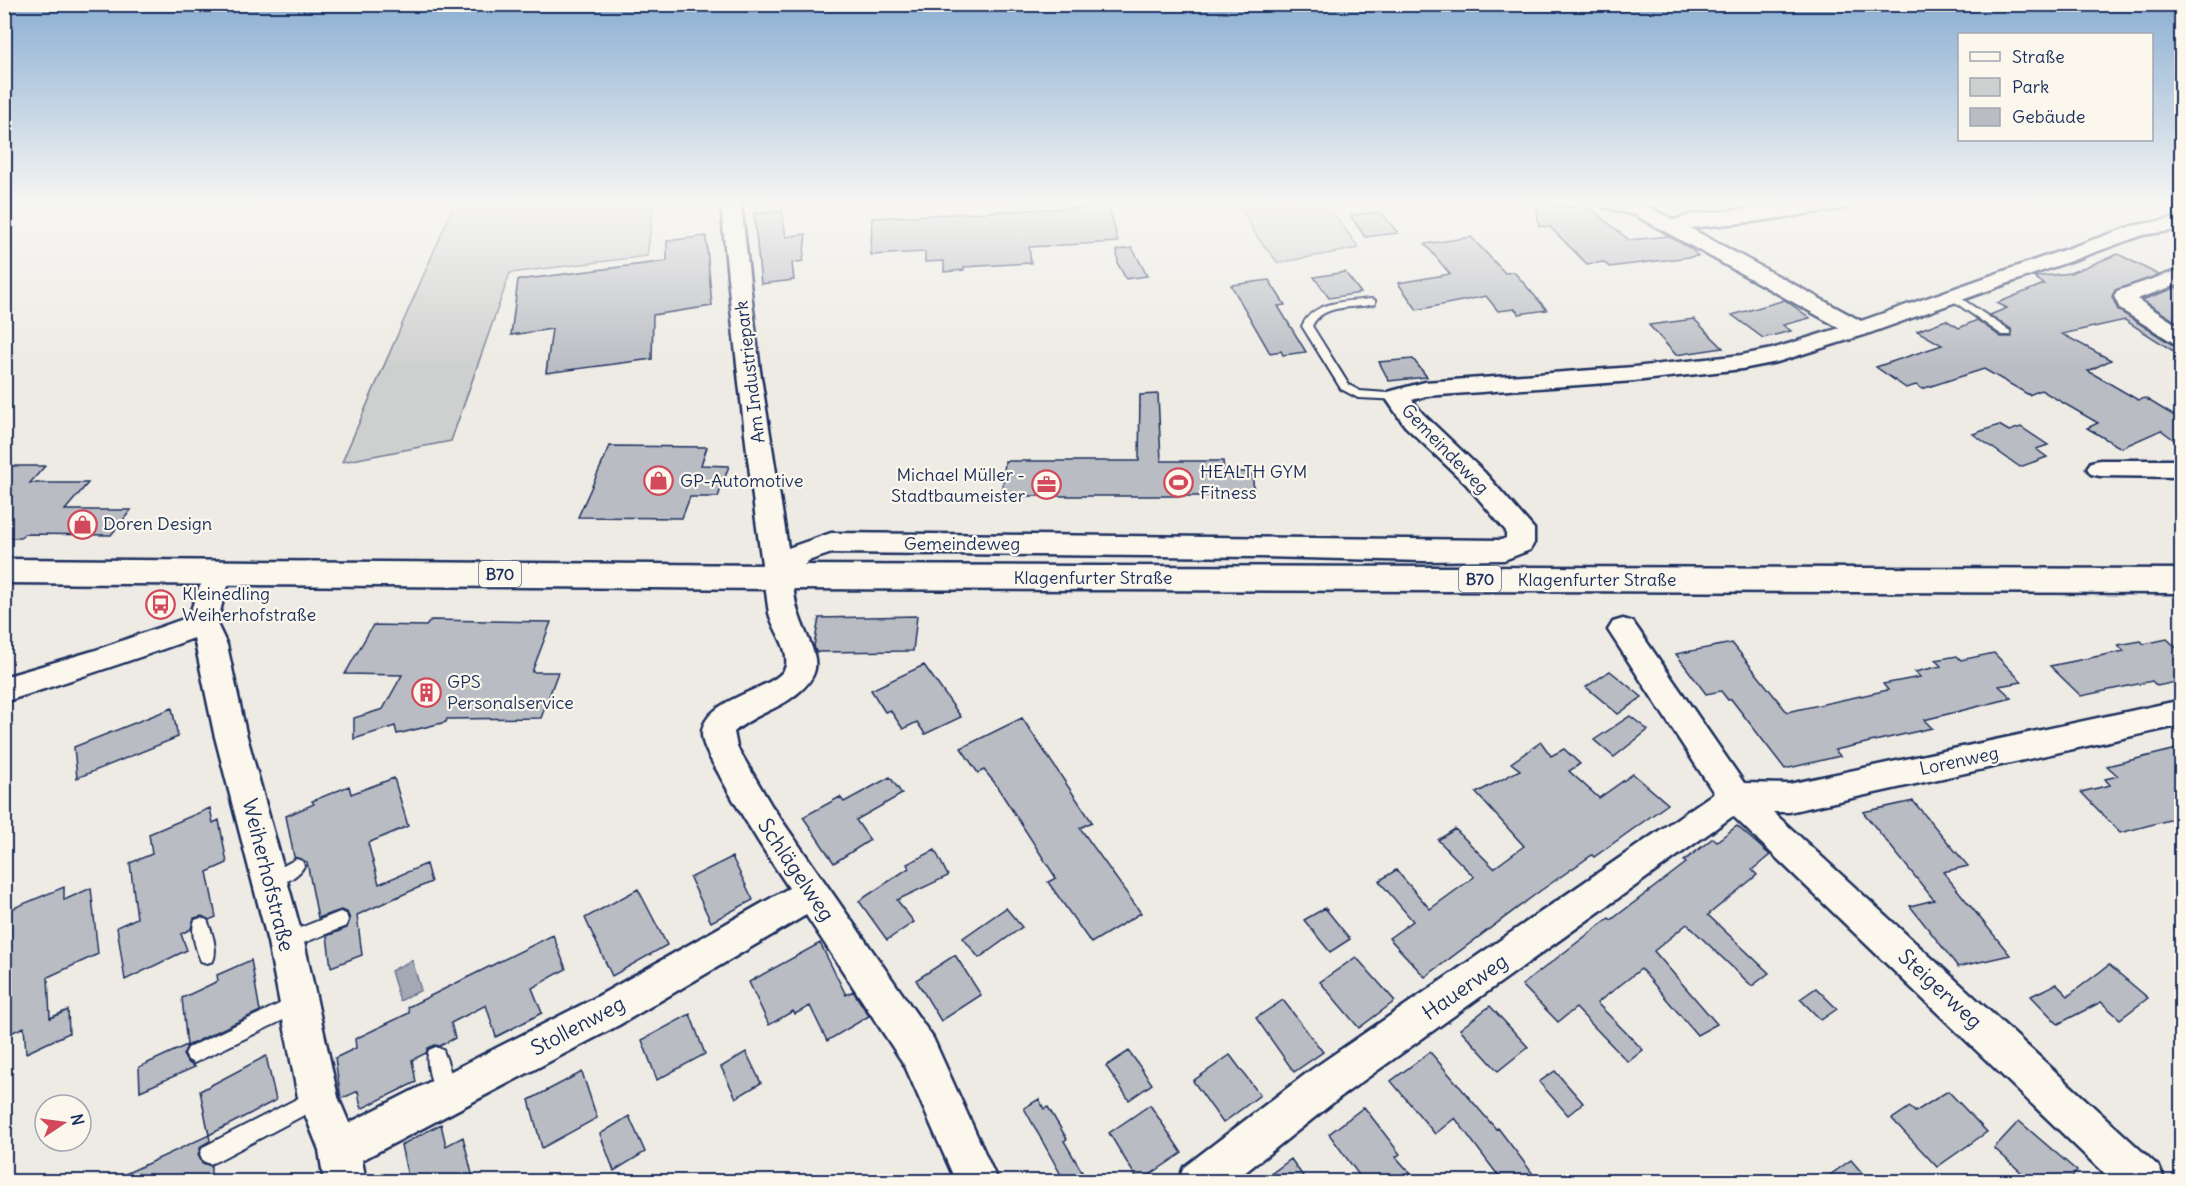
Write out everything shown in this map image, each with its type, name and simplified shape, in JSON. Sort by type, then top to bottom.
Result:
[{"type":"main road","name":"Klagenfurter Straße","points":[[4,571],[778,577],[2181,581]]},
{"type":"street","name":"Am Industriepark","points":[[737,258],[748,371],[778,577]]},
{"type":"street","points":[[1731,258],[1859,330]]},
{"type":"street","name":"Gemeindeweg","points":[[778,577],[798,554],[831,543],[1424,551],[1504,550],[1520,543],[1520,529],[1475,478],[1414,420],[1397,398],[1425,389],[1728,365],[1777,355],[1859,330],[2059,258]]},
{"type":"street","points":[[2181,275],[2125,296],[2128,304],[2181,338]]},
{"type":"street","points":[[2100,468],[2181,469]]},
{"type":"street","points":[[4,690],[25,681],[97,662],[202,624],[211,592],[222,572]]},
{"type":"street","name":"Schlägelweg","points":[[778,577],[784,615],[798,646],[801,665],[794,679],[777,692],[736,711],[720,726],[718,734],[722,749],[759,815],[919,1052],[977,1182]]},
{"type":"street","name":"Weiherhofstraße","points":[[202,624],[212,645],[230,733],[283,874],[286,942],[318,1097],[342,1166]]},
{"type":"street","name":"Steigerweg","points":[[1623,630],[1735,797],[2143,1181]]},
{"type":"street","name":"Lorenweg","points":[[1735,797],[1789,798],[2181,712]]},
{"type":"street","name":"Hauerweg","points":[[1199,1182],[1325,1084],[1735,797]]},
{"type":"street","name":"Stollenweg","points":[[342,1166],[446,1095],[606,1012],[813,893]]},
{"type":"lane","points":[[1953,296],[2006,333]]},
{"type":"lane","points":[[1371,302],[1317,311],[1309,317],[1307,326],[1344,387],[1358,394],[1397,398]]},
{"type":"lane","points":[[286,942],[340,920]]},
{"type":"lane","points":[[201,926],[207,955]]},
{"type":"lane","points":[[194,1054],[300,1003]]},
{"type":"lane","points":[[436,1056],[446,1095]]},
{"type":"lane","points":[[210,1154],[318,1097]]},
{"type":"green space","points":[[431,258],[628,258],[510,273],[451,441],[342,462]]},
{"type":"green space","points":[[1274,258],[1303,258],[1278,263]]},
{"type":"shaded area","points":[[412,960],[421,990],[400,1001],[391,971]]},
{"type":"building","points":[[667,258],[708,258],[712,306],[653,315],[652,359],[546,373],[552,329],[511,335],[518,280],[667,261]]},
{"type":"building","points":[[758,258],[803,258],[803,261],[792,263],[794,280],[761,284]]},
{"type":"building","points":[[925,258],[1030,258],[1031,263],[964,267],[964,270],[944,272],[944,261],[925,262]]},
{"type":"building","points":[[1118,258],[1138,258],[1147,276],[1126,279]]},
{"type":"building","points":[[1437,258],[1491,258],[1505,273],[1514,272],[1547,310],[1519,314],[1515,309],[1498,311],[1486,296],[1417,310],[1398,283],[1450,274]]},
{"type":"building","points":[[1581,258],[1679,258],[1609,267],[1604,262],[1587,264]]},
{"type":"building","points":[[2107,258],[2126,258],[2159,275],[2115,290],[2112,297],[2118,310],[2173,345],[2181,347],[2181,356],[2125,320],[2062,334],[2111,360],[2088,371],[2138,400],[2145,398],[2181,420],[2181,445],[2161,430],[2121,448],[2087,428],[2098,423],[2041,390],[2029,395],[1984,369],[1922,389],[1916,385],[1906,388],[1876,367],[1942,345],[1917,331],[1946,320],[1959,328],[1977,320],[2001,337],[2012,337],[2011,329],[1990,315],[2007,308],[1997,303],[2044,284],[2034,277],[2070,273]]},
{"type":"building","points":[[1345,272],[1361,293],[1329,298],[1314,277]]},
{"type":"building","points":[[1269,280],[1285,305],[1278,306],[1306,352],[1283,355],[1281,351],[1270,353],[1231,285]]},
{"type":"building","points":[[2181,286],[2181,325],[2142,300]]},
{"type":"building","points":[[1785,300],[1810,318],[1783,325],[1791,331],[1763,338],[1732,315]]},
{"type":"building","points":[[1694,319],[1723,348],[1676,355],[1649,325]]},
{"type":"building","points":[[1413,359],[1427,377],[1389,381],[1379,362]]},
{"type":"building","points":[[1158,394],[1161,461],[1223,461],[1224,472],[1252,472],[1254,491],[1226,491],[1227,496],[1002,496],[1005,461],[1139,461],[1140,395]]},
{"type":"building","points":[[1999,425],[2009,431],[2021,427],[2048,445],[2036,449],[2047,457],[2020,467],[1973,434]]},
{"type":"building","name":"GP-Automotive","points":[[610,446],[707,447],[701,465],[729,466],[718,497],[690,497],[682,518],[578,517]]},
{"type":"building","points":[[4,466],[45,466],[30,483],[88,483],[65,510],[131,510],[111,535],[24,534],[21,538],[4,538]]},
{"type":"building","points":[[917,616],[913,651],[816,652],[814,646],[819,618]]},
{"type":"building","name":"GPS Personalservice","points":[[431,620],[551,622],[532,672],[558,672],[541,718],[447,719],[446,722],[397,734],[395,726],[354,739],[354,718],[383,709],[402,675],[345,674],[373,625],[426,626]]},
{"type":"building","points":[[2167,639],[2181,652],[2181,681],[2157,686],[2152,681],[2081,696],[2050,666],[2124,651],[2118,645],[2141,641],[2144,644]]},
{"type":"building","points":[[1732,643],[1787,712],[1888,690],[1883,684],[1920,677],[1915,672],[1941,666],[1935,660],[1957,656],[1961,660],[1994,653],[2022,682],[1999,686],[2012,698],[1924,720],[1932,728],[1835,750],[1840,756],[1785,769],[1731,699],[1728,700],[1721,691],[1706,694],[1676,654]]},
{"type":"building","points":[[924,665],[961,717],[925,734],[917,722],[903,729],[890,710],[885,712],[871,690]]},
{"type":"building","points":[[1610,671],[1642,697],[1618,714],[1586,687]]},
{"type":"building","points":[[172,708],[178,737],[77,778],[74,747]]},
{"type":"building","points":[[1630,716],[1648,730],[1614,757],[1594,740]]},
{"type":"building","points":[[1022,718],[1092,822],[1080,828],[1141,913],[1091,943],[1048,882],[1056,878],[994,782],[984,770],[978,773],[961,748]]},
{"type":"building","points":[[1541,742],[1551,756],[1564,749],[1580,764],[1569,771],[1599,798],[1633,774],[1668,804],[1594,857],[1592,855],[1540,891],[1425,977],[1389,938],[1413,921],[1379,881],[1396,870],[1430,909],[1474,877],[1438,840],[1455,829],[1494,868],[1524,846],[1476,793],[1520,770],[1511,763]]},
{"type":"building","points":[[2181,748],[2181,817],[2120,833],[2081,792],[2110,785],[2105,779],[2118,776],[2107,766]]},
{"type":"building","points":[[890,777],[902,794],[856,820],[870,840],[834,863],[803,817],[840,797],[844,802]]},
{"type":"building","points":[[394,778],[408,826],[368,843],[379,884],[426,864],[431,882],[357,915],[362,955],[331,967],[327,936],[347,928],[350,919],[347,912],[341,910],[318,918],[307,862],[294,857],[286,816],[314,804],[312,801],[349,786],[351,794]]},
{"type":"building","points":[[1913,801],[1968,866],[1943,872],[2010,955],[1958,967],[1910,906],[1934,900],[1863,812]]},
{"type":"building","points":[[210,808],[213,823],[219,820],[227,863],[207,872],[216,917],[209,920],[202,916],[194,918],[191,929],[181,934],[187,950],[125,980],[117,927],[137,918],[130,863],[152,854],[149,834]]},
{"type":"building","points":[[1737,826],[1770,855],[1752,870],[1757,875],[1708,915],[1769,973],[1752,986],[1687,924],[1654,951],[1717,1024],[1697,1035],[1641,969],[1597,1003],[1643,1050],[1628,1062],[1576,1008],[1558,1022],[1522,985],[1609,918],[1611,920],[1686,863],[1684,861],[1713,838],[1717,841]]},
{"type":"building","points":[[935,850],[948,876],[897,900],[914,922],[887,940],[859,901],[909,868],[907,864]]},
{"type":"building","points":[[732,857],[753,900],[711,922],[690,878]]},
{"type":"building","points":[[64,887],[64,900],[91,888],[98,954],[48,977],[50,1018],[68,1010],[69,1033],[26,1053],[24,1027],[4,1036],[4,912]]},
{"type":"building","points":[[638,889],[667,945],[612,976],[585,918]]},
{"type":"building","points":[[1006,908],[1022,927],[979,958],[963,938]]},
{"type":"building","points":[[1325,908],[1350,939],[1330,952],[1304,920]]},
{"type":"building","points":[[553,935],[566,969],[532,988],[542,1013],[496,1037],[486,1005],[451,1023],[455,1038],[440,1046],[435,1045],[428,1048],[426,1053],[412,1060],[416,1082],[361,1109],[358,1091],[341,1099],[335,1058],[356,1048],[355,1039],[409,1013],[408,1007]]},
{"type":"building","points":[[820,943],[846,995],[853,991],[869,1016],[827,1041],[810,1006],[795,1014],[793,1011],[769,1025],[749,982]]},
{"type":"building","points":[[955,955],[981,995],[941,1021],[916,980]]},
{"type":"building","points":[[1356,957],[1395,1001],[1359,1028],[1320,982]]},
{"type":"building","points":[[251,960],[260,1011],[187,1046],[183,1055],[187,1062],[195,1067],[140,1091],[139,1067],[187,1045],[182,998],[218,981],[217,975]]},
{"type":"building","points":[[2109,965],[2148,998],[2120,1019],[2101,1002],[2058,1024],[2031,996],[2056,984],[2068,996]]},
{"type":"building","points":[[1816,988],[1837,1009],[1821,1020],[1800,999]]},
{"type":"building","points":[[1283,1000],[1323,1052],[1294,1072],[1256,1018]]},
{"type":"building","points":[[1490,1006],[1528,1047],[1498,1071],[1460,1029]]},
{"type":"building","points":[[690,1014],[705,1054],[657,1080],[642,1040]]},
{"type":"building","points":[[1129,1051],[1152,1084],[1129,1100],[1106,1066]]},
{"type":"building","points":[[746,1052],[761,1083],[736,1098],[721,1067]]},
{"type":"building","points":[[1430,1052],[1496,1129],[1498,1128],[1539,1182],[1503,1182],[1455,1118],[1435,1134],[1391,1081]]},
{"type":"building","points":[[1230,1055],[1260,1095],[1223,1123],[1193,1081]]},
{"type":"building","points":[[266,1056],[276,1100],[209,1135],[200,1091]]},
{"type":"building","points":[[1555,1071],[1583,1103],[1568,1115],[1539,1082]]},
{"type":"building","points":[[582,1072],[597,1118],[542,1148],[529,1100]]},
{"type":"building","points":[[1948,1091],[1987,1132],[1937,1167],[1892,1119],[1910,1107],[1915,1112]]},
{"type":"building","points":[[1039,1099],[1044,1109],[1048,1107],[1067,1139],[1064,1141],[1088,1182],[1065,1182],[1024,1108]]},
{"type":"building","points":[[1150,1105],[1182,1153],[1139,1182],[1109,1133]]},
{"type":"building","points":[[1364,1107],[1400,1154],[1396,1157],[1418,1182],[1364,1182],[1329,1134]]},
{"type":"building","points":[[629,1116],[645,1152],[614,1171],[600,1134]]},
{"type":"building","points":[[2019,1121],[2077,1171],[2068,1182],[2032,1182],[1994,1148]]},
{"type":"building","points":[[441,1124],[446,1146],[463,1137],[474,1182],[409,1182],[401,1145]]},
{"type":"building","points":[[209,1135],[210,1141],[201,1146],[198,1155],[202,1163],[211,1166],[211,1182],[108,1182]]},
{"type":"building","points":[[1291,1159],[1307,1182],[1260,1182]]},
{"type":"building","points":[[1851,1160],[1870,1182],[1820,1182]]},
{"type":"place","name":"GP-Automotive","points":[[659,481]]},
{"type":"place","name":"HEALTH GYM Fitness","points":[[1179,482]]},
{"type":"place","name":"Michael Müller - Stadtbaumeister","points":[[1046,485]]},
{"type":"place","name":"Doren Design","points":[[82,524]]},
{"type":"place","name":"Kleinedling Weiherhofstraße","points":[[161,604]]},
{"type":"place","name":"GPS Personalservice","points":[[426,692]]}]
